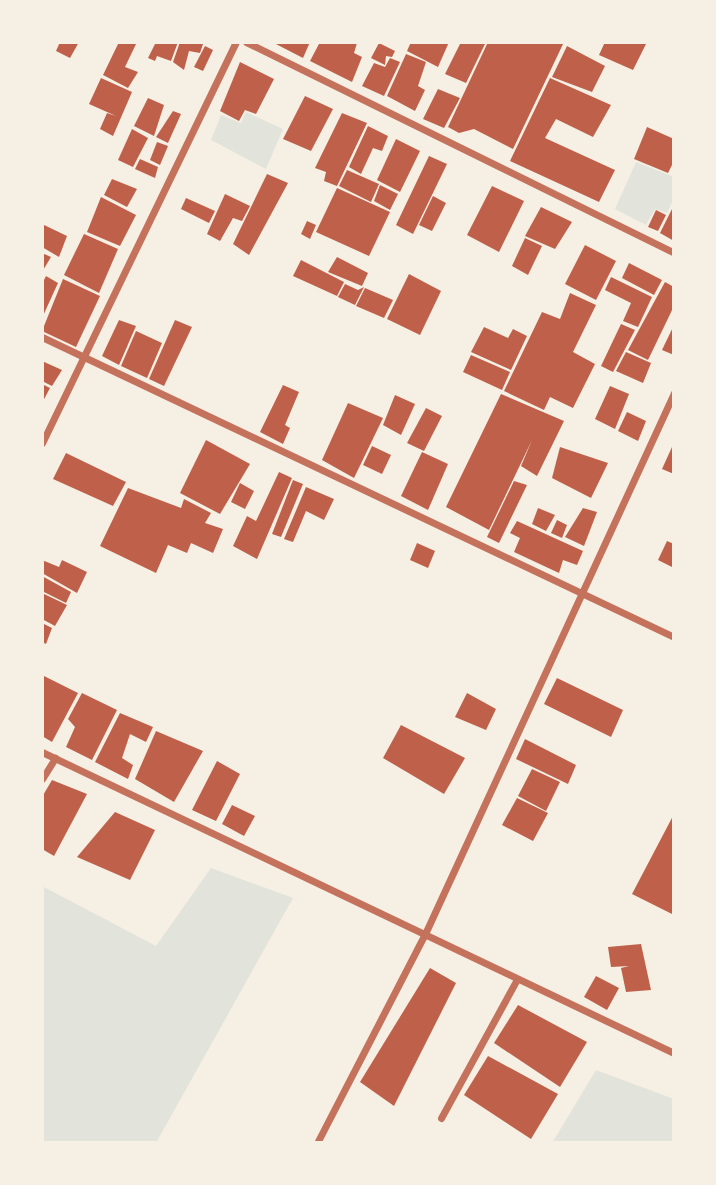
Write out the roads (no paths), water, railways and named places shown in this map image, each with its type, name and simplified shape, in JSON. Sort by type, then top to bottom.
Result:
[{"type":"street","points":[[42,443],[236,42]]},
{"type":"street","points":[[246,42],[674,253]]},
{"type":"street","points":[[42,337],[580,590],[674,637]]},
{"type":"street","points":[[317,1143],[424,936],[580,590],[674,393]]},
{"type":"street","points":[[42,751],[424,936],[674,1053]]},
{"type":"street","points":[[42,779],[55,758]]},
{"type":"street","points":[[441,1118],[517,979]]}]
